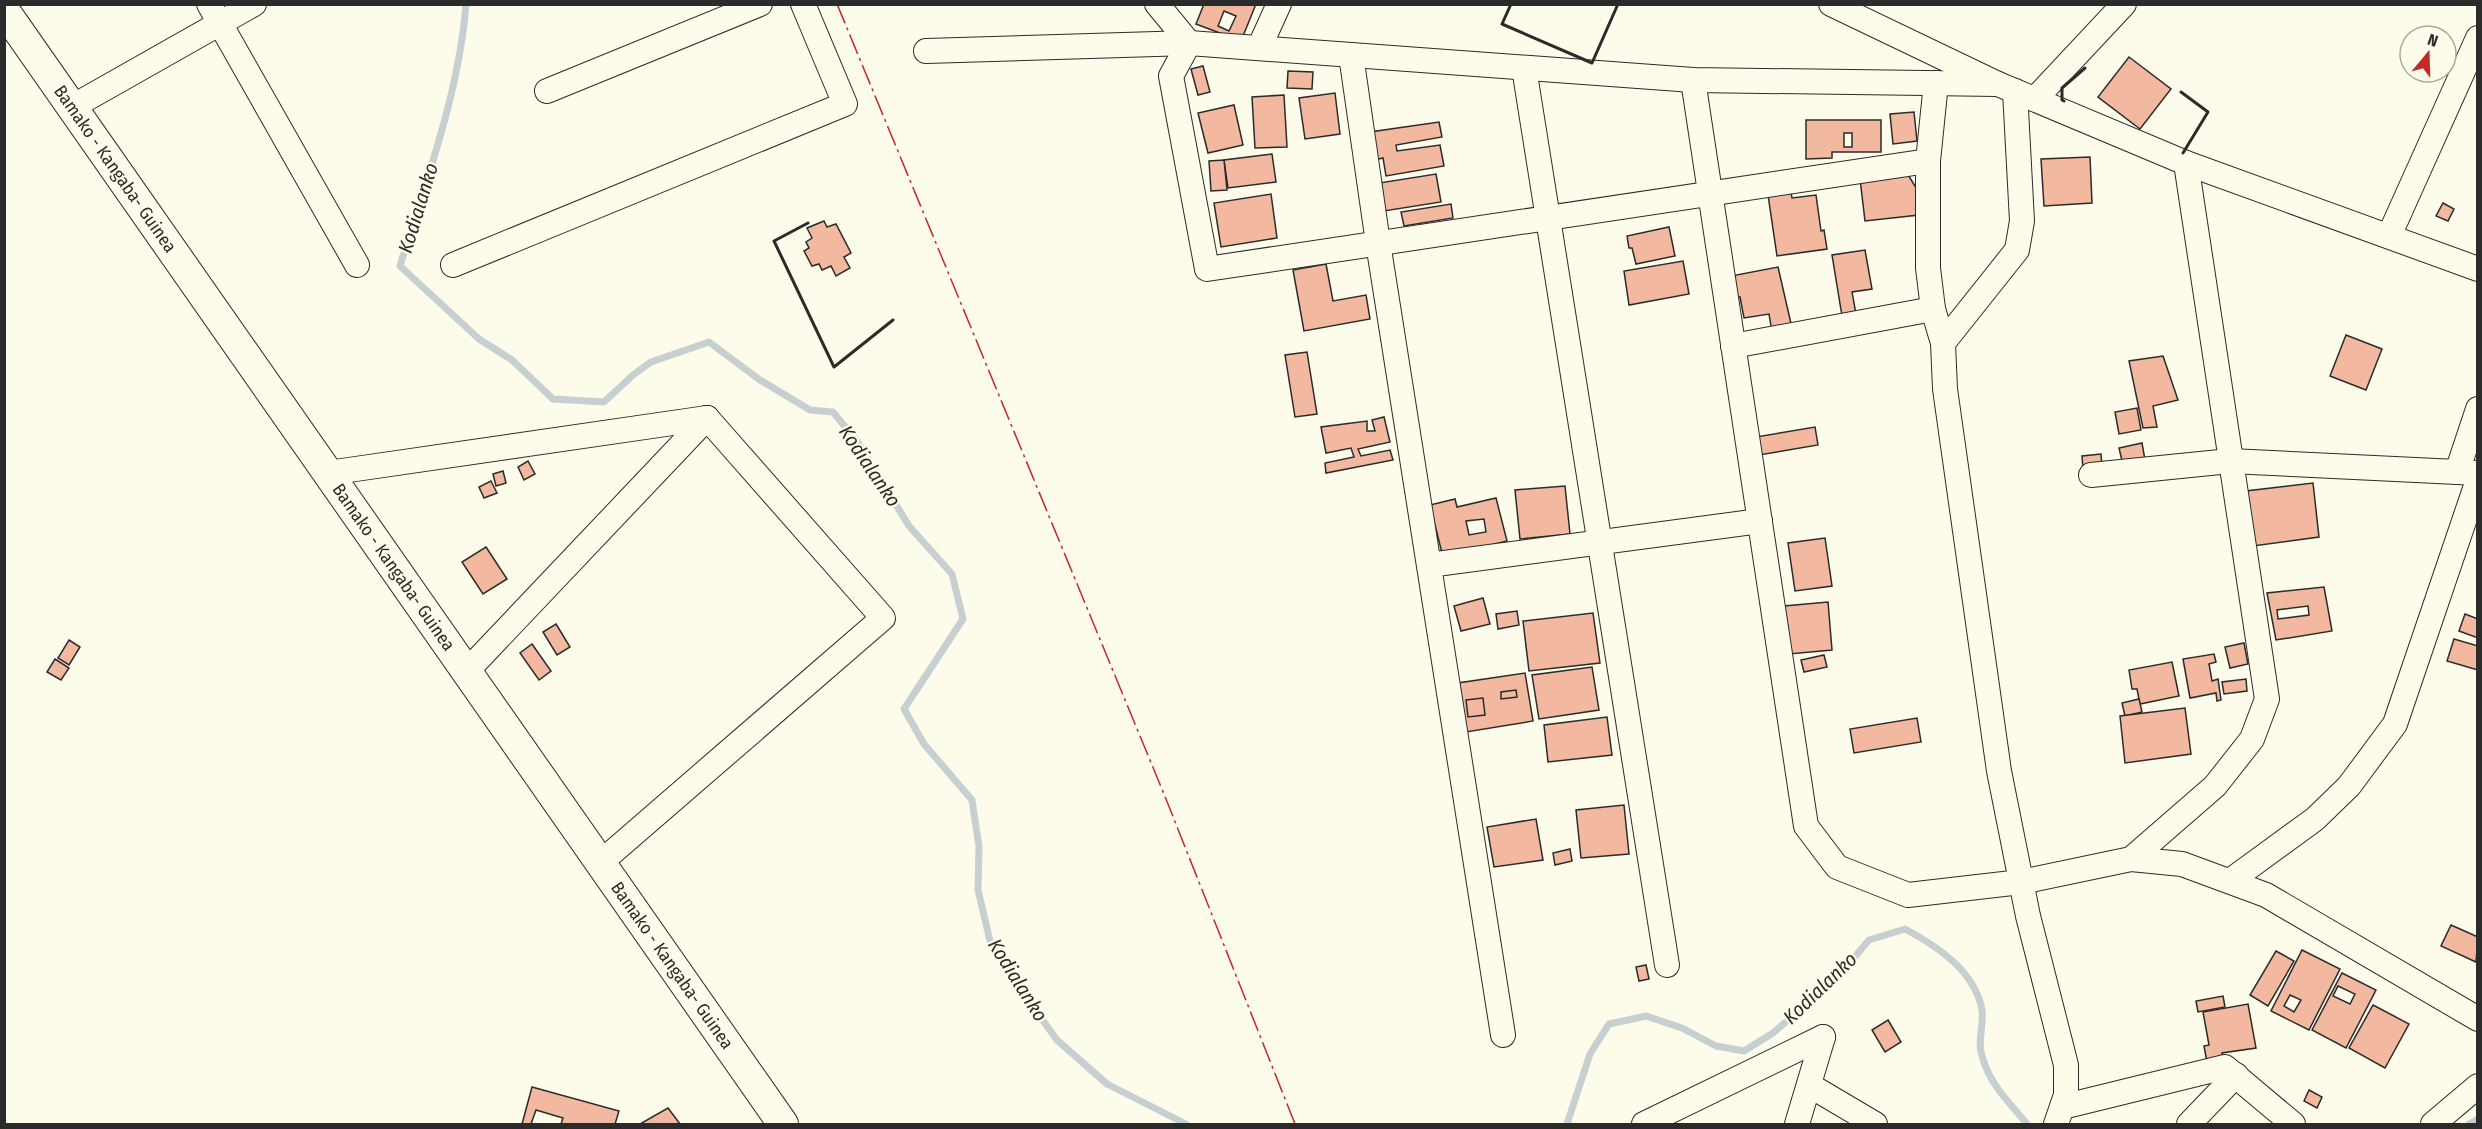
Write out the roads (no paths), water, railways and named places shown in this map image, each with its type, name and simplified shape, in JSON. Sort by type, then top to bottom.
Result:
[{"type":"main road","name":"Bamako - Kangaba- Guinea","points":[[4,10],[783,1125]]},
{"type":"street","points":[[72,107],[215,14],[254,4]]},
{"type":"street","points":[[547,91],[760,4]]},
{"type":"street","points":[[453,265],[845,104],[803,4]]},
{"type":"street","points":[[1157,4],[1189,43]]},
{"type":"street","points":[[1259,48],[1279,4]]},
{"type":"street","points":[[1831,4],[2016,91],[2186,163],[2478,268]]},
{"type":"street","points":[[926,51],[1189,43],[1693,80],[1936,83],[2016,91],[2124,4]]},
{"type":"street","points":[[215,14],[357,266]]},
{"type":"street","points":[[2389,236],[2478,38]]},
{"type":"street","points":[[1189,43],[1171,76],[1207,269],[1928,161]]},
{"type":"street","points":[[1351,55],[1378,243],[1503,1035]]},
{"type":"street","points":[[1524,68],[1666,965]]},
{"type":"street","points":[[1693,80],[1806,826],[1837,867],[1908,895],[2021,882],[2131,859],[2182,864],[2266,895],[2478,1018]]},
{"type":"street","points":[[1936,83],[1928,161],[1928,268],[1933,309],[1944,343],[1945,389],[1999,771],[2021,882],[2066,1065],[2066,1095],[2059,1116]]},
{"type":"street","points":[[1944,343],[2017,250],[2022,221],[2016,91]]},
{"type":"street","points":[[2131,859],[2215,786],[2252,739],[2267,699],[2186,163]]},
{"type":"street","points":[[1733,345],[1933,309]]},
{"type":"street","points":[[2230,881],[2315,819],[2349,786],[2395,724],[2471,475],[2478,409]]},
{"type":"street","points":[[328,473],[706,418]]},
{"type":"street","points":[[466,672],[706,418]]},
{"type":"street","points":[[600,863],[883,618],[706,418]]},
{"type":"street","points":[[2091,475],[2230,461],[2471,475]]},
{"type":"street","points":[[1429,565],[1760,520]]},
{"type":"street","points":[[1644,1125],[1823,1037],[1797,1125]]},
{"type":"street","points":[[2059,1116],[2225,1066],[2293,1125]]},
{"type":"street","points":[[2189,1125],[2236,1075]]},
{"type":"street","points":[[1809,1085],[1875,1125]]},
{"type":"street","points":[[2433,1125],[2478,1086]]},
{"type":"waterway","name":"Kodialanko","points":[[466,4],[449,104],[400,266],[479,339],[512,360],[553,399],[604,402],[651,362],[709,342],[760,380],[810,410],[833,412],[857,441],[909,526],[952,574],[963,619],[904,709],[924,744],[972,800],[979,847],[978,890],[990,941],[1016,983],[1057,1040],[1107,1084],[1186,1124]]},
{"type":"waterway","name":"Kodialanko","points":[[1567,1124],[1590,1054],[1609,1024],[1646,1016],[1682,1028],[1716,1046],[1744,1051],[1773,1033],[1836,979],[1869,940],[1905,929],[1942,952],[1972,983],[1982,1010],[1980,1045],[1985,1066],[2001,1093],[2027,1124]]},
{"type":"waterway","name":"Kodialanko","points":[[2469,1124],[2478,1119]]}]
